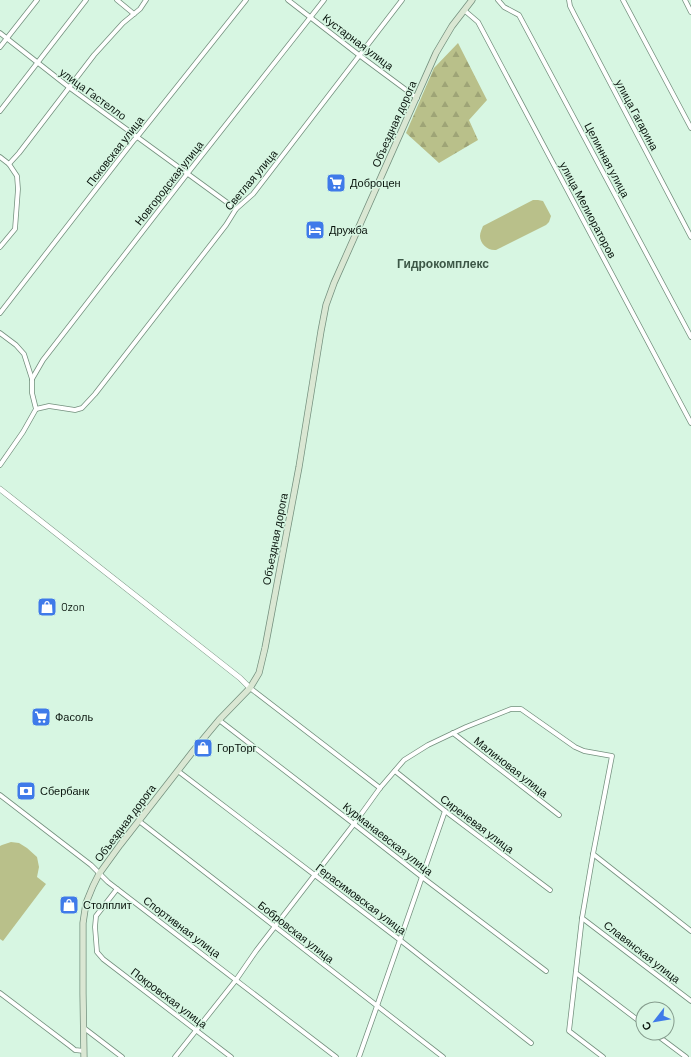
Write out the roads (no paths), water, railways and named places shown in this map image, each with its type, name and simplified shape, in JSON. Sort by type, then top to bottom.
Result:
[{"type":"main road","name":"Объездная дорога","points":[[84,1054],[83,923],[86,903],[99,874],[219,720],[250,688],[258,673],[265,648],[299,468],[326,305],[334,283],[436,53],[452,26],[472,0]]},
{"type":"street","points":[[0,47],[37,0]]},
{"type":"street","points":[[0,111],[86,0]]},
{"type":"street","points":[[117,0],[134,14]]},
{"type":"street","points":[[8,164],[19,153],[94,55],[122,23],[140,9],[146,0]]},
{"type":"street","name":"Псковская улица","points":[[0,313],[129,146],[246,0]]},
{"type":"street","name":"Кустарная улица","points":[[288,0],[417,98]]},
{"type":"street","name":"Новгородская улица","points":[[32,378],[43,360],[324,0]]},
{"type":"street","name":"Светлая улица","points":[[36,409],[49,406],[75,410],[82,408],[96,394],[226,225],[236,209],[253,194],[402,0]]},
{"type":"street","name":"Целинная улица","points":[[498,0],[504,7],[519,15],[691,337]]},
{"type":"street","name":"улица Гагарина","points":[[569,0],[574,14],[691,237]]},
{"type":"street","points":[[624,0],[691,128]]},
{"type":"street","points":[[685,0],[691,12]]},
{"type":"street","name":"улица Мелиораторов","points":[[464,10],[478,22],[691,423]]},
{"type":"street","name":"улица Гастелло","points":[[0,32],[70,88],[236,209]]},
{"type":"street","points":[[0,157],[8,164],[17,176],[18,189],[15,229],[0,247]]},
{"type":"street","points":[[0,333],[16,345],[24,354],[32,378],[32,393],[36,409],[23,432],[0,465]]},
{"type":"street","points":[[0,489],[240,678],[250,688],[380,788]]},
{"type":"street","points":[[175,1057],[236,980],[256,951],[380,788],[404,760],[428,745],[452,733],[511,709],[521,709],[575,747],[584,751],[612,756],[582,918],[569,1030],[603,1057]]},
{"type":"street","name":"Курманаевская улица","points":[[219,720],[546,971]]},
{"type":"street","name":"Малиновая улица","points":[[452,733],[559,815]]},
{"type":"street","name":"Герасимовская улица","points":[[178,771],[400,940],[531,1043]]},
{"type":"street","name":"Сиреневая улица","points":[[395,771],[445,811],[550,890]]},
{"type":"street","name":"Спортивная улица","points":[[0,795],[91,865],[117,889],[336,1057]]},
{"type":"street","points":[[359,1057],[445,811]]},
{"type":"street","name":"Бобровская улица","points":[[139,821],[443,1057]]},
{"type":"street","points":[[593,854],[691,931]]},
{"type":"street","name":"Покровская улица","points":[[117,889],[96,916],[95,927],[97,952],[103,959],[231,1057]]},
{"type":"street","name":"Славянская улица","points":[[582,918],[691,1001]]},
{"type":"street","points":[[576,973],[635,1018]]},
{"type":"street","points":[[0,993],[75,1050],[84,1054]]},
{"type":"street","points":[[84,1028],[122,1057]]},
{"type":"street","points":[[665,1041],[686,1057]]},
{"type":"place","name":"Доброцен","points":[[336,183]]},
{"type":"place","name":"Дружба","points":[[315,230]]},
{"type":"place","name":"Ozon","points":[[47,607]]},
{"type":"place","name":"Фасоль","points":[[41,717]]},
{"type":"place","name":"ГорТорг","points":[[203,748]]},
{"type":"place","name":"Сбербанк","points":[[26,791]]},
{"type":"place","name":"Столплит","points":[[69,905]]},
{"type":"district","name":"Гидрокомплекс","points":[[443,264]]}]
